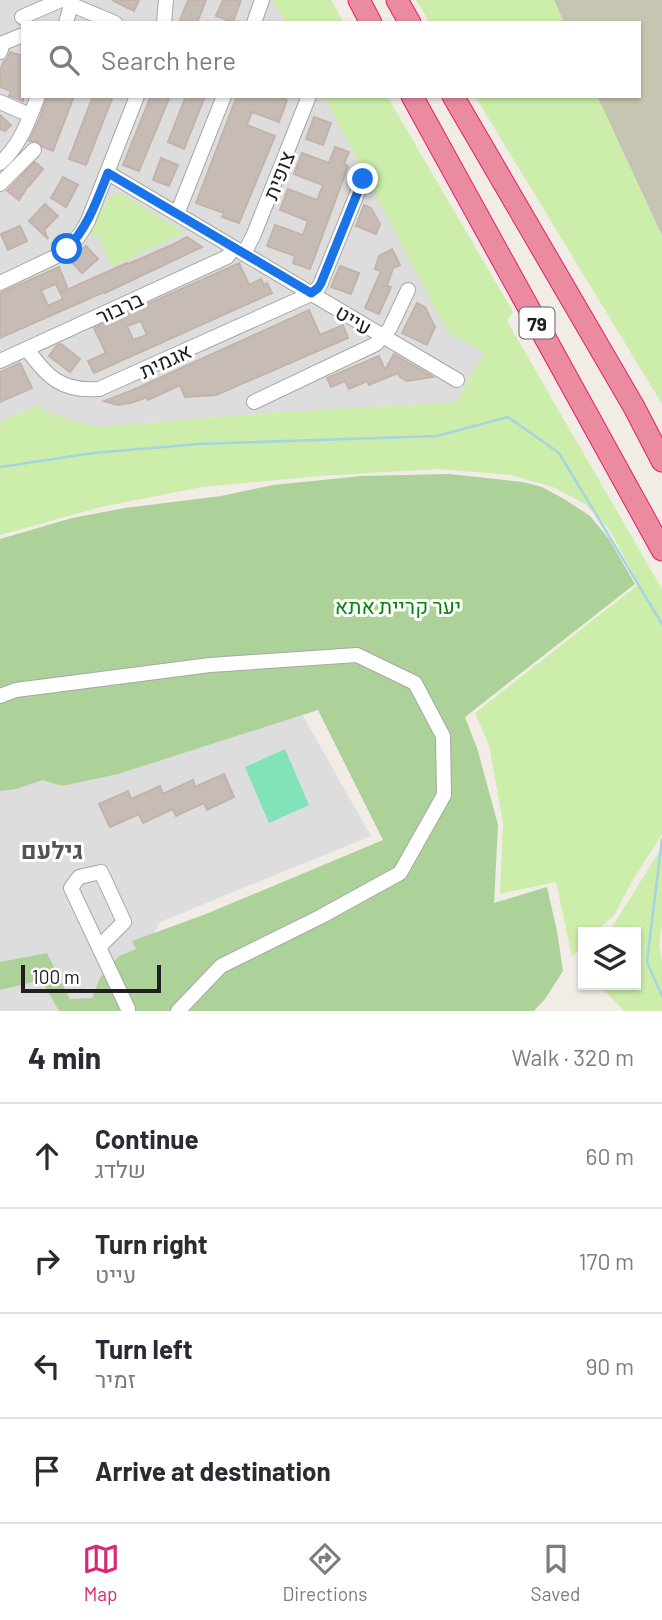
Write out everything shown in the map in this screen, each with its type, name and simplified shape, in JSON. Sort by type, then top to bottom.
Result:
[{"type":"highway","points":[[359,0],[370,21]]},
{"type":"highway","points":[[397,0],[409,21]]},
{"type":"highway","name":"79","points":[[413,98],[662,550]]},
{"type":"highway","name":"79","points":[[454,98],[634,407],[662,461]]},
{"type":"highway","points":[[634,407],[662,442]]},
{"type":"street","points":[[164,21],[166,0]]},
{"type":"street","points":[[255,21],[262,0]]},
{"type":"street","points":[[66,1],[66,21]]},
{"type":"street","points":[[22,17],[66,1],[111,21]]},
{"type":"street","points":[[0,52],[4,43],[21,36]]},
{"type":"street","points":[[0,163],[16,145],[37,98]]},
{"type":"street","points":[[0,283],[49,261],[67,249],[82,232],[89,221],[136,98]]},
{"type":"street","points":[[177,214],[223,98]]},
{"type":"street","name":"צופית","points":[[239,251],[254,234],[308,98]]},
{"type":"street","points":[[0,102],[23,112]]},
{"type":"street","points":[[0,184],[34,150]]},
{"type":"street","name":"עייט","points":[[108,173],[457,380]]},
{"type":"street","points":[[311,293],[321,283],[363,179]]},
{"type":"street","name":"ברבור","points":[[0,361],[239,251]]},
{"type":"street","points":[[254,402],[371,346],[383,337],[394,322],[408,290]]},
{"type":"street","name":"אגמית","points":[[27,349],[54,380],[75,389],[99,389],[311,293]]},
{"type":"street","points":[[0,696],[16,690],[210,666],[357,655],[415,683],[443,736],[444,795],[400,873],[222,966],[178,1011]]},
{"type":"street","points":[[99,947],[124,922],[101,872],[79,877],[71,888],[99,947],[130,1008]]},
{"type":"shaded area","points":[[0,0],[273,0],[284,21],[21,21],[21,98],[325,98],[357,158],[484,352],[456,402],[95,427],[43,411],[39,405],[0,422]]},
{"type":"shaded area","points":[[554,0],[662,0],[662,236],[598,98],[641,98],[641,21],[563,21]]},
{"type":"shaded area","name":"גילעם","points":[[294,700],[371,836],[160,922],[111,1011],[0,1011],[0,760]]},
{"type":"green space","points":[[273,0],[331,0],[343,21],[284,21]]},
{"type":"green space","points":[[416,0],[554,0],[563,21],[429,21]]},
{"type":"green space","points":[[325,98],[388,98],[513,312],[507,321],[662,589],[662,834],[614,915],[601,927],[578,927],[578,950],[572,957],[556,882],[500,894],[503,823],[489,745],[475,713],[639,584],[609,529],[585,504],[553,487],[511,475],[439,469],[202,487],[101,507],[0,535],[0,422],[39,405],[43,411],[95,427],[456,402],[484,352],[448,333]]},
{"type":"green space","points":[[476,98],[598,98],[662,236],[662,404]]},
{"type":"green space","points":[[118,193],[185,233],[112,266],[99,237],[89,233],[107,200]]},
{"type":"green space","name":"יער קריית אתא","points":[[449,474],[523,482],[542,487],[564,499],[590,516],[609,539],[635,584],[465,717],[478,751],[498,825],[494,903],[547,887],[563,971],[545,999],[534,1011],[59,1011],[41,980],[0,990],[0,962],[47,953],[70,999],[92,998],[100,978],[119,956],[136,949],[132,941],[206,914],[383,840],[318,710],[118,774],[62,786],[43,780],[0,791],[0,539],[72,518],[125,508],[221,496],[273,485],[362,476]]},
{"type":"green space","points":[[285,749],[309,805],[269,823],[245,767]]},
{"type":"green space","points":[[662,847],[662,924],[659,946],[662,961],[662,1011],[625,1011],[603,990],[641,990],[641,927],[612,927]]},
{"type":"building","points":[[112,0],[139,0],[134,11]]},
{"type":"building","points":[[188,0],[206,0],[198,21],[180,21]]},
{"type":"building","points":[[223,0],[241,0],[233,21],[216,16]]},
{"type":"building","points":[[10,52],[21,55],[23,101],[9,96],[11,91],[0,87],[0,70]]},
{"type":"building","points":[[46,98],[73,98],[53,151],[37,141],[29,141]]},
{"type":"building","points":[[92,98],[112,98],[86,165],[69,159]]},
{"type":"building","points":[[150,98],[169,98],[139,171],[123,165]]},
{"type":"building","points":[[185,98],[204,98],[184,149],[168,142]]},
{"type":"building","points":[[236,98],[287,100],[279,122],[252,112],[247,125],[275,136],[239,223],[222,217],[224,213],[196,203]]},
{"type":"building","points":[[0,115],[11,125],[5,131],[0,129]]},
{"type":"building","points":[[314,117],[331,123],[323,145],[306,139]]},
{"type":"building","points":[[335,147],[349,152],[344,164],[348,166],[310,269],[293,263],[295,256],[267,246],[275,225],[303,235],[308,221],[280,210],[288,189],[317,200],[323,185],[294,174],[302,153],[329,163]]},
{"type":"building","points":[[161,158],[178,165],[169,186],[153,180]]},
{"type":"building","points":[[35,162],[43,169],[19,200],[7,191]]},
{"type":"building","points":[[63,177],[78,185],[66,207],[51,198]]},
{"type":"building","points":[[45,204],[58,216],[44,230],[48,239],[29,221]]},
{"type":"building","points":[[364,205],[371,208],[380,224],[376,234],[356,226]]},
{"type":"building","points":[[20,226],[27,241],[8,250],[1,234]]},
{"type":"building","points":[[187,237],[202,247],[0,338],[0,293],[59,267],[67,287],[60,293]],"holes":[[[56,284],[63,299],[48,306],[41,290]]]},
{"type":"building","points":[[86,246],[98,259],[82,273],[70,260]]},
{"type":"building","points":[[392,249],[400,265],[393,268],[387,286],[391,287],[379,314],[365,308],[381,271],[375,269],[379,256]]},
{"type":"building","points":[[239,263],[249,285],[261,279],[264,285],[267,283],[272,293],[94,373],[88,361],[106,353],[94,328]],"holes":[[[141,321],[147,335],[133,340],[127,326]]]},
{"type":"building","points":[[340,266],[359,273],[351,294],[331,287]]},
{"type":"building","points":[[417,303],[425,307],[435,327],[427,345],[402,333]]},
{"type":"building","points":[[309,310],[320,335],[343,325],[348,338],[216,395],[185,397],[180,385],[148,400],[147,397],[118,405],[104,401],[133,390]]},
{"type":"building","points":[[61,344],[80,359],[70,372],[49,356],[57,345]]},
{"type":"building","points":[[394,354],[433,377],[407,381],[398,373],[369,385],[367,381],[349,389],[345,381],[331,387],[327,378],[379,356],[385,370]]},
{"type":"building","points":[[20,363],[32,388],[0,402],[0,372]]},
{"type":"building","points":[[224,774],[234,797],[207,810],[204,803],[176,816],[173,809],[143,823],[139,814],[110,827],[99,804],[128,791],[131,799],[160,786],[163,794],[193,780],[195,787]]},
{"type":"waterway","points":[[0,467],[94,453],[198,444],[437,436],[508,417],[559,453],[662,624]]},
{"type":"waterway","points":[[662,839],[647,962],[662,996]]},
{"type":"district","name":"גילעם","points":[[52,849]]},
{"type":"route","points":[[67,249],[89,221],[108,173],[311,293],[321,283],[363,179]]}]
